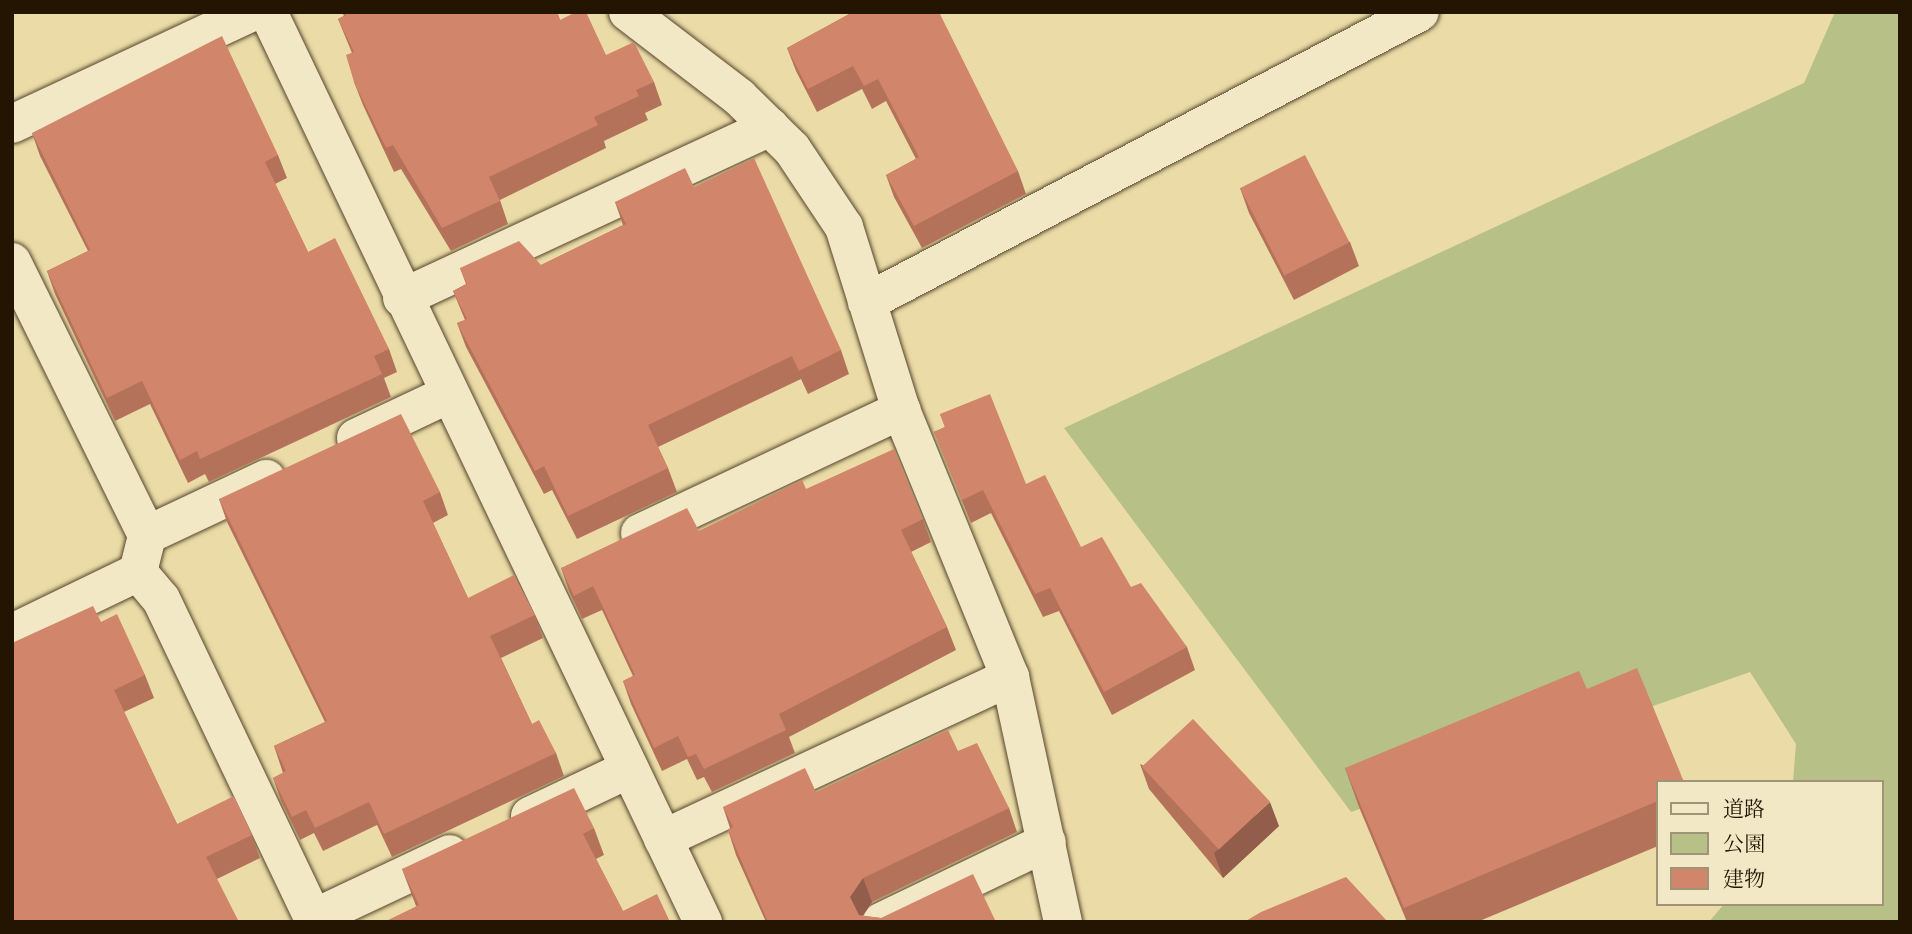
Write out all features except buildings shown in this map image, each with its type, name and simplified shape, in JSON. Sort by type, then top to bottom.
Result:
[{"type":"street","points":[[12,124],[252,12]]},
{"type":"street","points":[[268,12],[447,395],[703,922]]},
{"type":"street","points":[[628,12],[770,127],[792,149],[844,227],[901,410],[1010,677],[1063,922]]},
{"type":"street","points":[[867,302],[1420,12]]},
{"type":"street","points":[[402,298],[770,127]]},
{"type":"street","points":[[12,262],[147,535],[138,572]]},
{"type":"street","points":[[147,535],[447,395]]},
{"type":"street","points":[[612,546],[901,410]]},
{"type":"street","points":[[537,582],[575,564]]},
{"type":"street","points":[[12,633],[138,572]]},
{"type":"street","points":[[138,572],[161,599],[314,920],[629,769]]},
{"type":"street","points":[[663,839],[1010,677]]},
{"type":"street","points":[[881,922],[1047,842]]},
{"type":"green space","points":[[1835,12],[1900,12],[1900,922],[1709,922],[1722,906],[1884,906],[1884,780],[1793,780],[1796,744],[1750,672],[1351,812],[1064,428],[1804,83]]}]
